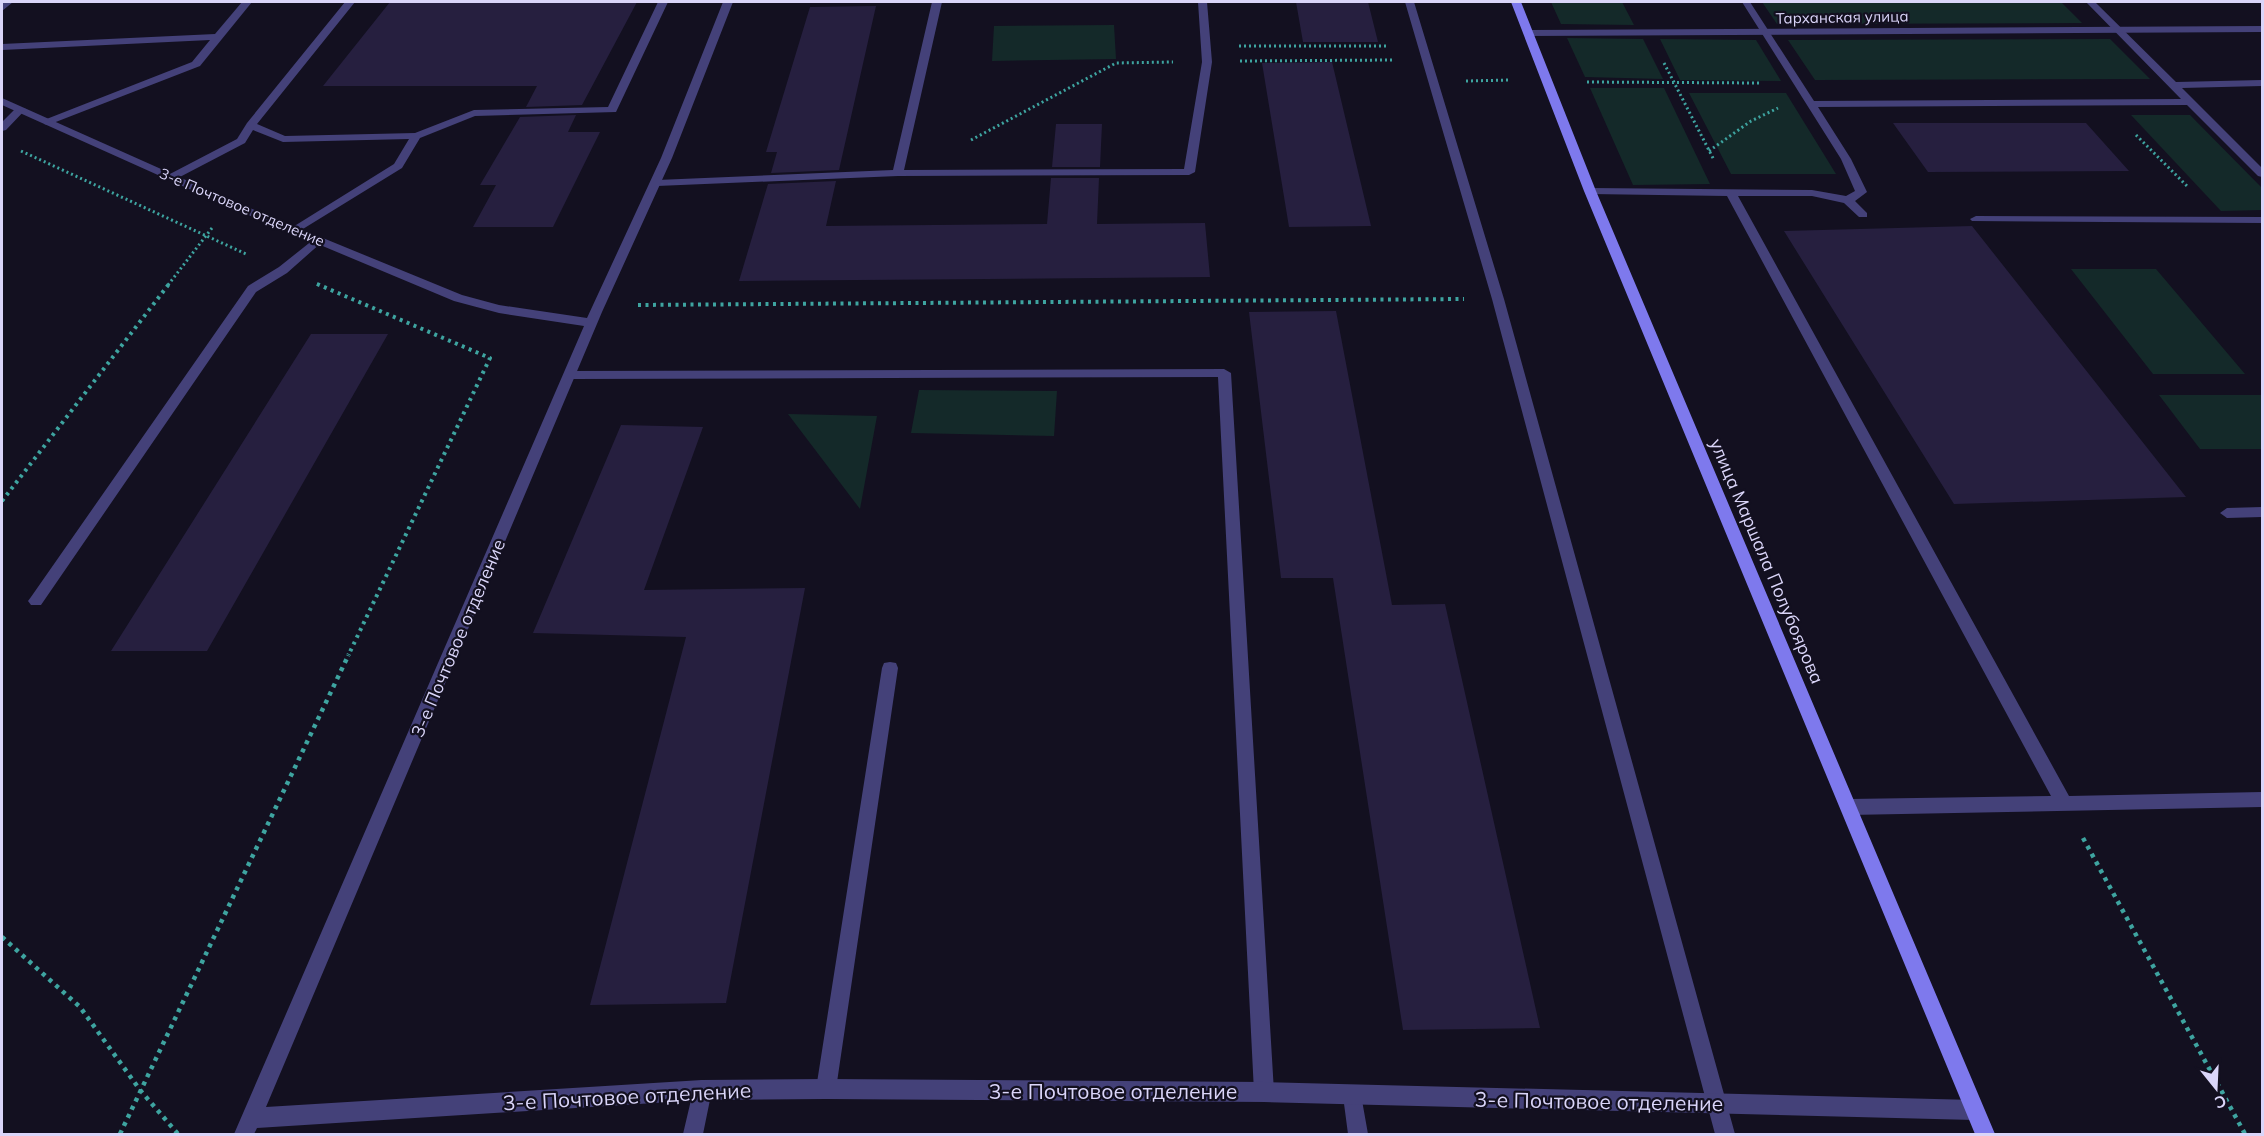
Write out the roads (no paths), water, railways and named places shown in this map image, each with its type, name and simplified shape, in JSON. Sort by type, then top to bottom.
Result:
[{"type":"street","points":[[2,8],[8,2]]},
{"type":"street","points":[[48,122],[196,64],[247,2]]},
{"type":"street","points":[[172,177],[241,141],[251,125],[350,2]]},
{"type":"street","points":[[251,125],[283,139],[416,136],[474,113],[612,110],[663,2]]},
{"type":"street","name":"3-е Почтовое отделение","points":[[728,2],[701,78],[657,183],[594,318],[248,1126],[702,1090],[1264,1092],[1974,1110]]},
{"type":"street","points":[[898,173],[937,2]]},
{"type":"street","points":[[657,183],[898,173],[1189,172],[1208,62],[1203,2]]},
{"type":"street","points":[[1409,2],[1498,298],[1725,1134]]},
{"type":"street","name":"улица Маршала Полубоярова","points":[[1516,2],[1590,191],[1985,1134]]},
{"type":"street","points":[[1746,2],[1846,159],[1861,192],[1848,200]]},
{"type":"street","points":[[2090,2],[2262,174]]},
{"type":"street","name":"Тарханская улица","points":[[1529,33],[1766,33],[2114,28],[2262,29]]},
{"type":"street","points":[[2,47],[219,37]]},
{"type":"street","points":[[2172,85],[2262,83]]},
{"type":"street","name":"3-е Почтовое отделение","points":[[2,100],[231,204],[458,298],[499,309],[594,318]]},
{"type":"street","points":[[1811,104],[2189,102]]},
{"type":"street","points":[[2,128],[21,109]]},
{"type":"street","points":[[294,230],[398,166],[416,136]]},
{"type":"street","points":[[1590,191],[1812,193],[1848,200],[1863,216]]},
{"type":"street","points":[[1730,191],[2064,804]]},
{"type":"street","points":[[1976,219],[2262,220]]},
{"type":"street","points":[[36,601],[252,289],[283,270],[318,240]]},
{"type":"street","points":[[571,375],[1224,373],[1264,1092]]},
{"type":"street","points":[[2227,513],[2262,512]]},
{"type":"street","points":[[826,1089],[890,668]]},
{"type":"street","points":[[1849,807],[2262,800]]},
{"type":"street","points":[[693,1134],[702,1090]]},
{"type":"street","points":[[1353,1096],[1358,1134]]}]
